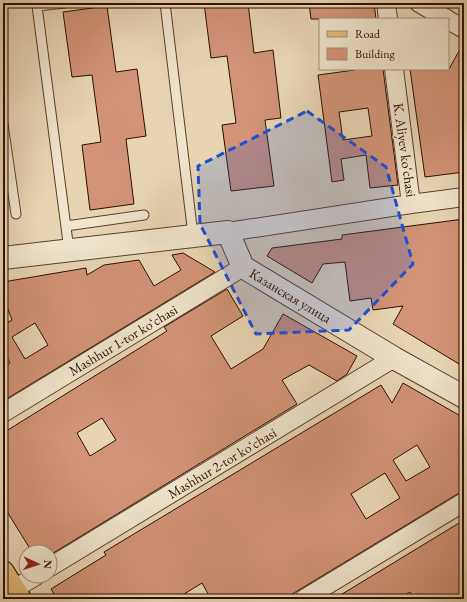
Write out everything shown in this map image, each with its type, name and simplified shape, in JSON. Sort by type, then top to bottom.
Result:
[{"type":"street","points":[[386,3],[388,18]]},
{"type":"street","points":[[419,3],[445,18]]},
{"type":"street","points":[[449,20],[464,29]]},
{"type":"street","name":"K. Aliyev koʻchasi","points":[[394,70],[411,204],[464,197]]},
{"type":"street","points":[[3,258],[228,232],[411,204]]},
{"type":"street","name":"Казанская улица","points":[[228,232],[243,267],[394,358],[464,397]]},
{"type":"street","name":"Mashhur 1-tor koʻchasi","points":[[3,413],[243,267]]},
{"type":"street","name":"Mashhur 2-tor koʻchasi","points":[[58,562],[394,358]]},
{"type":"street","points":[[304,599],[464,502]]},
{"type":"lane","points":[[65,3],[36,5],[69,250]]},
{"type":"lane","points":[[165,3],[193,235]]},
{"type":"lane","points":[[3,124],[16,214]]},
{"type":"lane","points":[[66,226],[144,215]]},
{"type":"highlighted area","points":[[307,111],[386,167],[413,264],[349,330],[256,334],[200,224],[198,166]]},
{"type":"building","points":[[204,3],[248,3],[254,53],[273,50],[281,118],[265,120],[274,186],[231,191],[222,125],[236,123],[227,56],[211,58]]},
{"type":"building","points":[[309,3],[374,3],[376,18],[311,19]]},
{"type":"building","points":[[107,6],[116,72],[137,69],[146,136],[126,139],[134,204],[90,210],[82,145],[101,142],[92,75],[72,77],[63,12]]},
{"type":"building","points":[[464,42],[464,108],[460,116],[464,150],[464,172],[425,177],[410,70],[449,69]]},
{"type":"building","points":[[355,70],[383,70],[398,185],[370,188],[366,155],[341,159],[344,180],[332,182],[318,75]],"holes":[[[368,108],[372,136],[343,140],[339,112]]]},
{"type":"building","points":[[464,219],[464,306],[459,315],[464,318],[464,367],[393,324],[403,306],[373,310],[371,298],[350,301],[345,262],[323,264],[312,283],[267,256],[272,248],[342,239],[342,235]]},
{"type":"building","points":[[183,253],[215,272],[3,401],[3,368],[10,363],[3,350],[3,321],[5,324],[12,320],[3,296],[3,282],[86,268],[87,275],[104,265],[139,260],[154,286],[181,270],[172,255]],"holes":[[[35,323],[48,345],[25,359],[12,337]]]},
{"type":"building","points":[[227,289],[243,316],[211,336],[231,369],[263,349],[283,314],[357,356],[347,374],[337,381],[309,365],[282,380],[297,404],[58,550],[58,544],[27,544],[3,505],[3,433],[167,331],[164,327]],"holes":[[[102,418],[116,440],[90,456],[77,433]]]},
{"type":"building","points":[[403,383],[464,418],[464,490],[284,599],[211,599],[202,583],[176,599],[57,599],[51,589],[106,555],[104,552],[381,385],[392,403]],"holes":[[[417,445],[430,467],[406,481],[393,460]],[[385,473],[400,498],[366,519],[351,494]]]},
{"type":"building","points":[[464,520],[464,599],[415,599],[410,592],[398,599],[334,599]]}]
